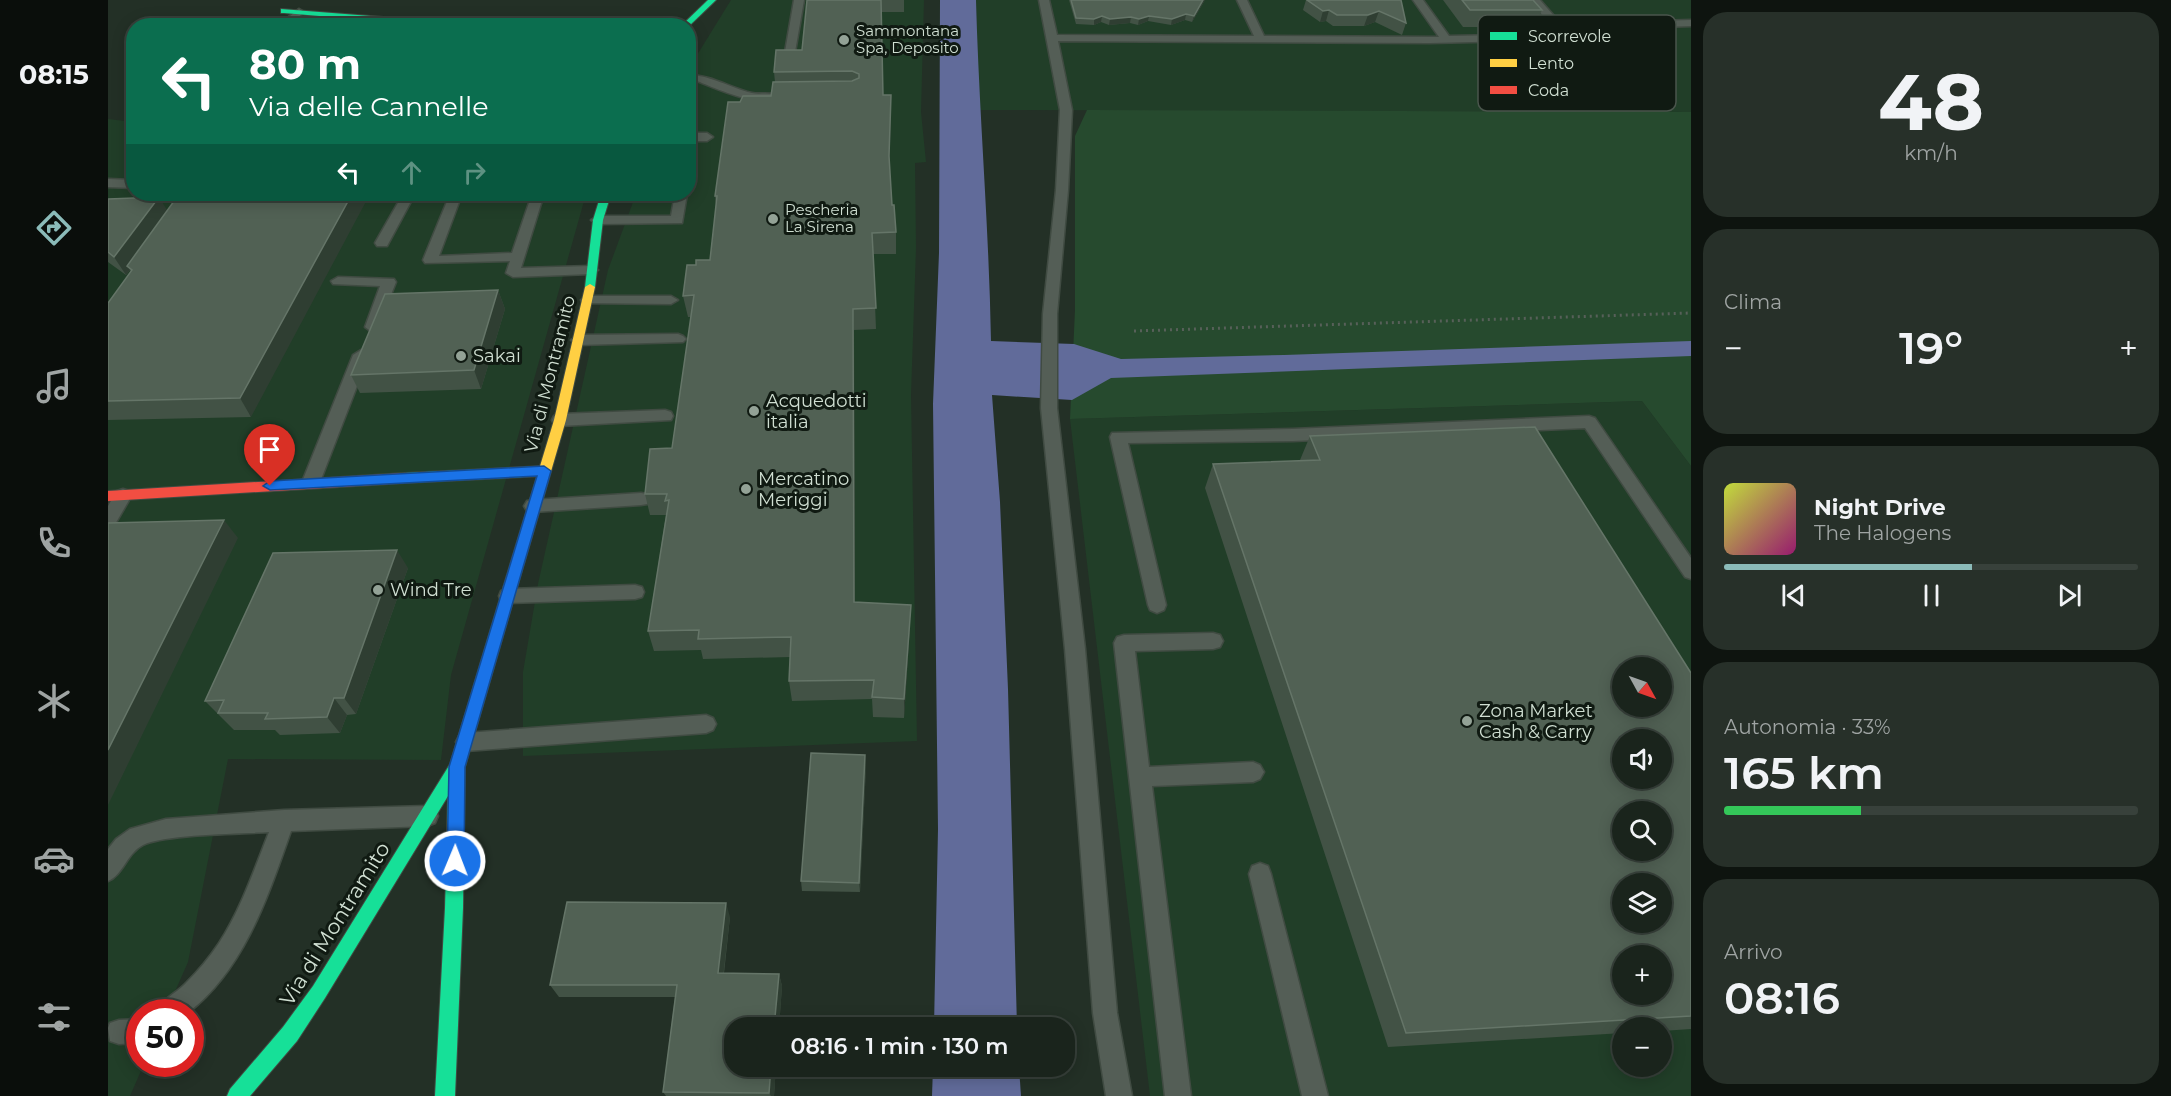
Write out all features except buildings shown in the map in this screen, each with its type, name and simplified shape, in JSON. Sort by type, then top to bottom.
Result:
[{"type":"main road","points":[[693,18],[712,0]]},
{"type":"main road","points":[[284,11],[362,18]]},
{"type":"main road","name":"Via di Montramito","points":[[237,1096],[290,1034],[319,992],[457,767],[560,420],[588,300],[598,220],[604,201]]},
{"type":"main road","points":[[116,496],[311,482],[544,471]]},
{"type":"main road","name":"Via di Montramito","points":[[445,1096],[454,908],[457,767]]},
{"type":"lane","points":[[790,52],[799,0]]},
{"type":"lane","points":[[1044,0],[1066,110],[1050,338],[1049,408],[1075,649],[1105,1013],[1119,1096]]},
{"type":"lane","points":[[1242,0],[1260,38]]},
{"type":"lane","points":[[1418,0],[1445,38]]},
{"type":"lane","points":[[1535,0],[1548,15]]},
{"type":"lane","points":[[292,18],[299,12]]},
{"type":"lane","points":[[1676,23],[1691,23]]},
{"type":"lane","points":[[1052,38],[1478,37]]},
{"type":"lane","points":[[696,78],[752,97],[786,97]]},
{"type":"lane","points":[[696,137],[707,136]]},
{"type":"lane","points":[[108,183],[126,184]]},
{"type":"lane","points":[[382,243],[405,201]]},
{"type":"lane","points":[[453,201],[430,260],[518,257]]},
{"type":"lane","points":[[536,201],[513,273],[591,270]]},
{"type":"lane","points":[[598,220],[677,220],[680,201]]},
{"type":"lane","points":[[311,482],[389,282],[338,281]]},
{"type":"lane","points":[[588,300],[670,300]]},
{"type":"lane","points":[[579,340],[678,339]]},
{"type":"lane","points":[[560,420],[665,416]]},
{"type":"lane","points":[[1157,605],[1118,437],[1293,435],[1589,422],[1691,572]]},
{"type":"lane","points":[[108,521],[116,496]]},
{"type":"lane","points":[[533,506],[641,500]]},
{"type":"lane","points":[[508,596],[634,592]]},
{"type":"lane","points":[[1178,1096],[1124,643],[1213,641]]},
{"type":"lane","points":[[466,742],[706,724]]},
{"type":"lane","points":[[1140,776],[1168,777],[1253,772]]},
{"type":"lane","points":[[108,870],[117,854],[127,843],[139,836],[197,826],[284,820],[427,816]]},
{"type":"lane","points":[[185,999],[208,978],[232,943],[252,907],[284,820]]},
{"type":"lane","points":[[1260,874],[1315,1096]]},
{"type":"path","points":[[1134,331],[1691,313]]},
{"type":"shaded area","points":[[731,0],[924,0],[921,112],[926,162],[915,163],[916,248],[911,395],[917,741],[523,756],[523,672],[538,584],[608,270],[633,201],[696,201],[696,57]]},
{"type":"shaded area","points":[[976,0],[1691,0],[1691,112],[979,110]]},
{"type":"shaded area","points":[[1087,110],[1691,112],[1691,466],[1642,401],[1070,419],[1075,310],[1075,136]]},
{"type":"shaded area","points":[[108,119],[126,121],[126,201],[584,201],[451,675],[441,760],[228,759],[188,962],[172,999],[126,999],[126,1077],[138,1077],[130,1096],[108,1096]]},
{"type":"shaded area","points":[[1642,401],[1691,466],[1691,1096],[1150,1096],[1070,419]]},
{"type":"water","points":[[940,0],[976,0],[991,341],[1074,344],[1121,359],[1691,341],[1691,356],[1111,378],[1072,400],[992,395],[1000,502],[1008,689],[1017,1017],[934,1017],[938,829],[933,404],[939,253]]},
{"type":"water","points":[[933,1077],[1020,1077],[1021,1096],[932,1096]]},
{"type":"traffic: fast","points":[[693,18],[712,0]]},
{"type":"traffic: fast","points":[[284,11],[372,18]]},
{"type":"traffic: fast","points":[[590,287],[598,220],[604,201]]},
{"type":"traffic: fast","points":[[405,478],[544,471]]},
{"type":"traffic: fast","points":[[237,1096],[290,1034],[319,992],[457,767],[510,588]]},
{"type":"traffic: fast","points":[[445,1096],[454,908],[457,768]]},
{"type":"traffic: slow","points":[[510,588],[560,420],[590,287]]},
{"type":"traffic: jam","points":[[108,496],[405,478]]},
{"type":"place","name":"Sammontana Spa, Deposito","points":[[844,40]]},
{"type":"place","name":"Pescheria La Sirena","points":[[773,219]]},
{"type":"place","name":"Sakai","points":[[461,356]]},
{"type":"place","name":"Acquedotti italia","points":[[754,411]]},
{"type":"place","name":"Mercatino Meriggi","points":[[746,489]]},
{"type":"place","name":"Wind Tre","points":[[378,590]]},
{"type":"place","name":"Zona Market Cash & Carry","points":[[1467,721]]},
{"type":"route","points":[[270,486],[544,471],[457,767],[455,861]]}]
